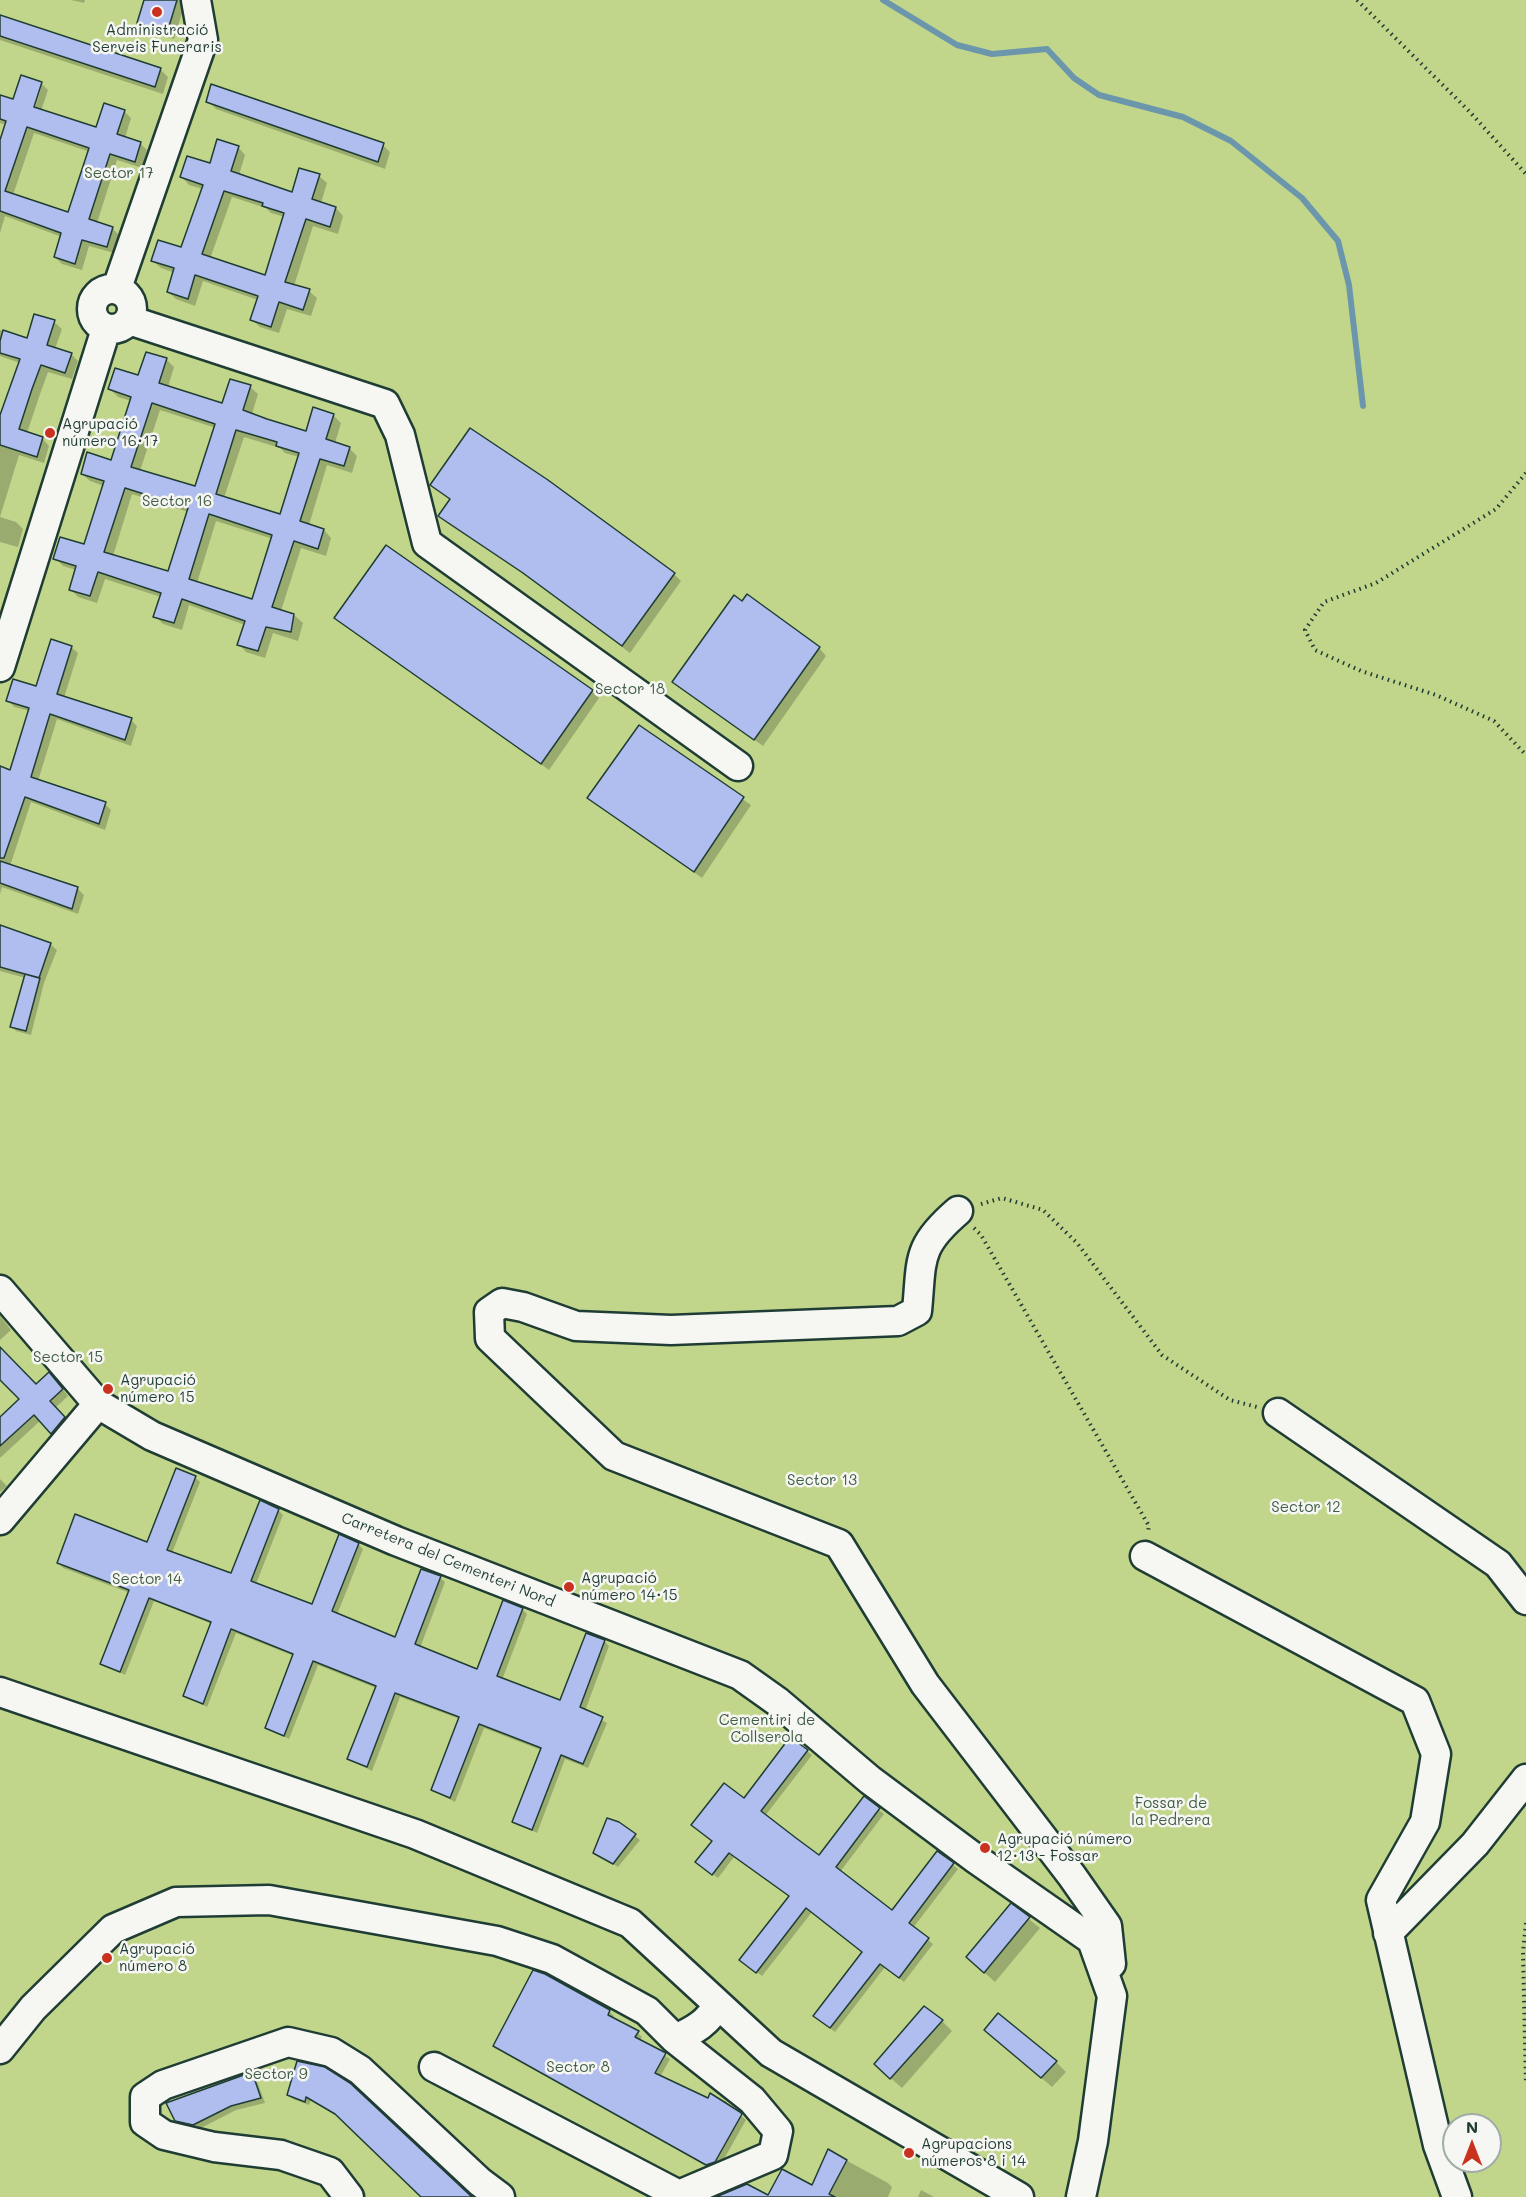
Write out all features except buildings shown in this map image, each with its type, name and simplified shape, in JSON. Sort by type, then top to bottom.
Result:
[{"type":"street","points":[[196,0],[203,40],[117,288],[101,290],[91,303],[93,319],[385,404],[400,435],[427,543],[738,766]]},
{"type":"street","points":[[0,667],[117,325]]},
{"type":"street","points":[[958,1211],[936,1231],[923,1252],[918,1311],[898,1321],[671,1330],[576,1326],[523,1306],[502,1303],[489,1312],[490,1338],[614,1456],[839,1544],[925,1684],[1072,1876],[1107,1926],[1112,1996]]},
{"type":"street","name":"Carretera del Cementeri Nord","points":[[0,1290],[98,1404],[152,1436],[396,1541],[740,1675],[778,1702],[870,1780],[976,1859],[1092,1940],[1112,1996],[1093,2141],[1081,2197]]},
{"type":"street","points":[[0,1520],[98,1404]]},
{"type":"street","points":[[1278,1413],[1498,1564],[1526,1600]]},
{"type":"street","points":[[1145,1556],[1415,1701],[1436,1754],[1425,1822],[1382,1900],[1438,2145],[1457,2197]]},
{"type":"street","points":[[0,1692],[415,1834],[630,1923],[771,2053],[1019,2197]]},
{"type":"street","points":[[1388,1933],[1475,1844],[1526,1779]]},
{"type":"street","points":[[0,2049],[33,2008],[113,1929],[176,1902],[269,1900],[497,1941],[552,1959],[647,2011],[675,2039],[752,2100],[778,2131],[773,2155],[679,2195],[434,2067]]},
{"type":"street","points":[[675,2039],[695,2029],[713,2014],[717,2004]]},
{"type":"street","points":[[349,2197],[330,2172],[281,2155],[214,2147],[164,2134],[145,2122],[145,2097],[163,2085],[288,2042],[331,2052],[360,2070],[480,2182],[500,2197]]},
{"type":"street","name":"Carretera del Cementeri Nord","points":[[1059,2197],[1093,2141]]},
{"type":"path","points":[[1357,0],[1469,111],[1526,174]]},
{"type":"path","points":[[1526,473],[1497,509],[1376,583],[1324,602],[1305,630],[1315,650],[1360,671],[1436,695],[1494,721],[1526,755]]},
{"type":"path","points":[[1145,1556],[1149,1526],[981,1235],[958,1211],[1002,1198],[1043,1210],[1077,1243],[1162,1355],[1230,1400],[1278,1413]]},
{"type":"path","points":[[1526,1923],[1523,1952],[1526,2084]]},
{"type":"green space","points":[[0,0],[1526,0],[1526,2197],[0,2197]]},
{"type":"waterway","points":[[883,0],[957,45],[992,54],[1047,49],[1074,78],[1099,95],[1183,117],[1231,141],[1302,198],[1338,241],[1349,285],[1363,406]]},
{"type":"place","name":"Administració Serveis Funeraris","points":[[157,12]]},
{"type":"place","name":"Agrupació número 16·17","points":[[50,433]]},
{"type":"place","name":"Agrupació número 15","points":[[108,1389]]},
{"type":"place","name":"Agrupació número 14·15","points":[[569,1587]]},
{"type":"place","name":"Agrupació número 12·13 - Fossar","points":[[985,1848]]},
{"type":"place","name":"Agrupació número 8","points":[[107,1958]]},
{"type":"place","name":"Agrupacions números 8 i 14","points":[[909,2153]]},
{"type":"park label","name":"Sector 17","points":[[119,173]]},
{"type":"park label","name":"Sector 16","points":[[177,501]]},
{"type":"park label","name":"Sector 18","points":[[630,689]]},
{"type":"park label","name":"Sector 15","points":[[68,1357]]},
{"type":"park label","name":"Sector 13","points":[[822,1480]]},
{"type":"park label","name":"Sector 12","points":[[1306,1507]]},
{"type":"park label","name":"Sector 14","points":[[147,1579]]},
{"type":"park label","name":"Cementiri de Collserola","points":[[767,1728]]},
{"type":"park label","name":"Fossar de la Pedrera","points":[[1171,1812]]},
{"type":"park label","name":"Sector 8","points":[[578,2067]]},
{"type":"park label","name":"Sector 9","points":[[276,2074]]}]
